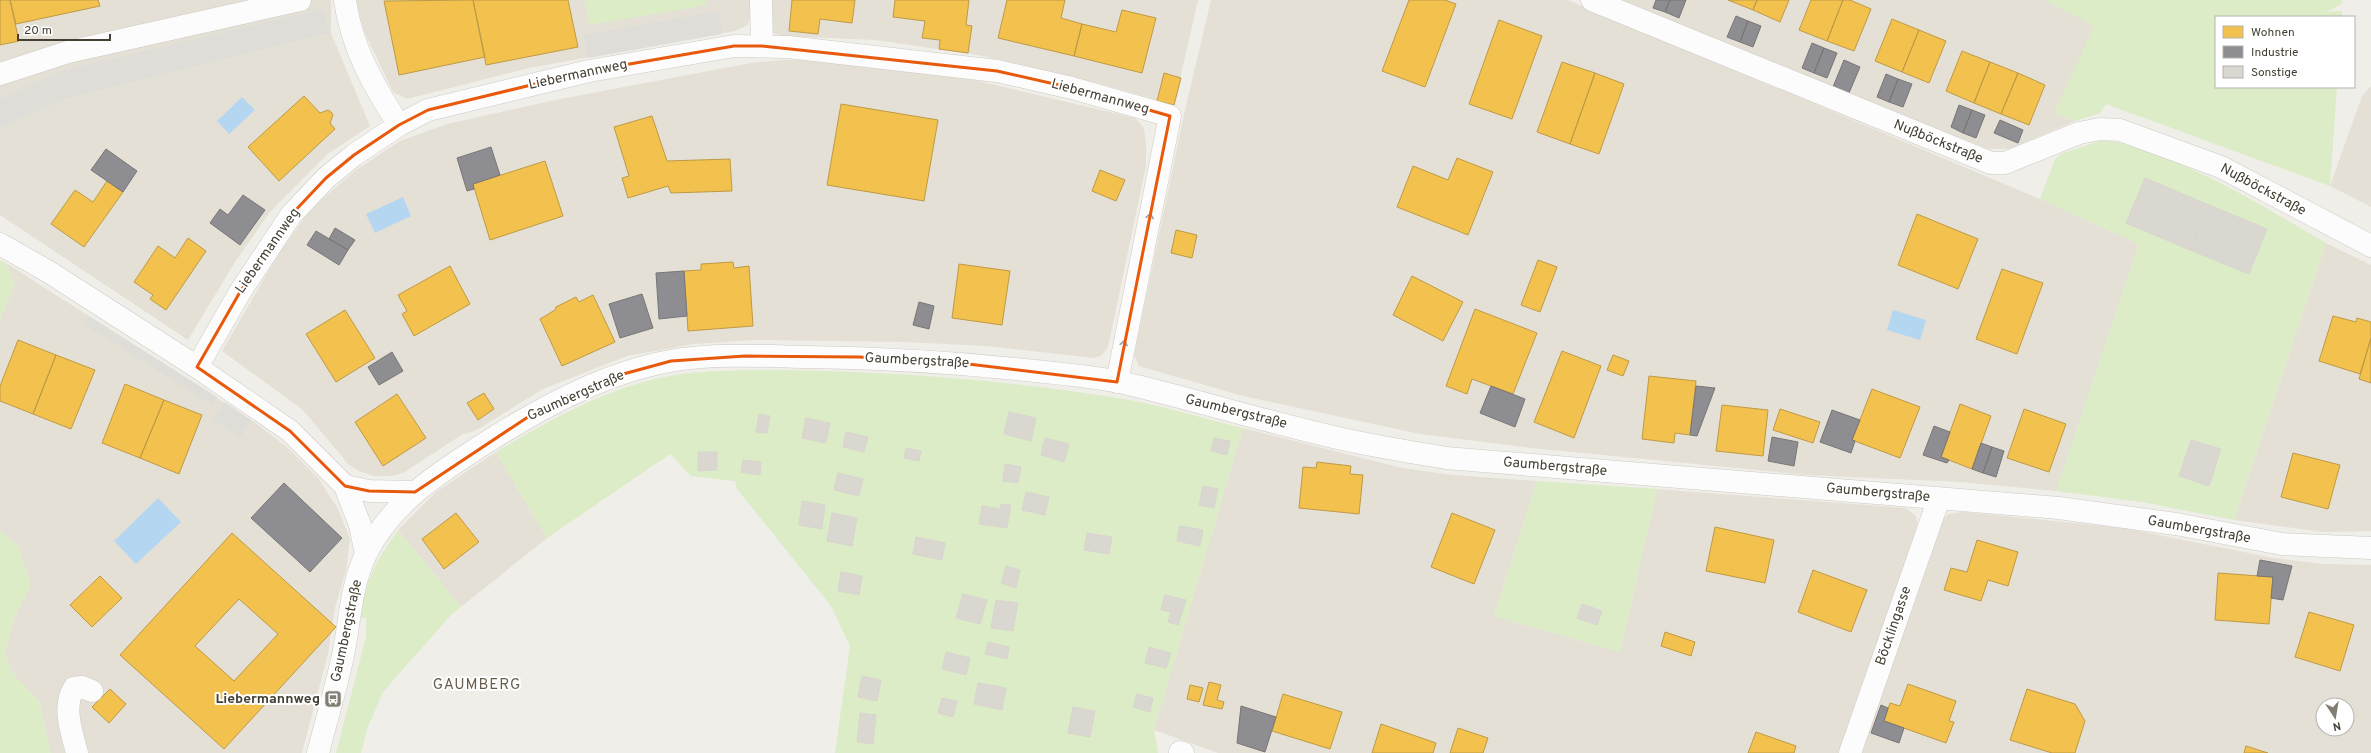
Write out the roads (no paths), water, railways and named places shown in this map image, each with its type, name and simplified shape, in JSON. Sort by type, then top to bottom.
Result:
[{"type":"street","points":[[0,74],[68,52],[300,0]]},
{"type":"street","points":[[346,0],[351,29],[361,58],[378,94],[399,125]]},
{"type":"street","points":[[761,0],[762,46]]},
{"type":"street","name":"Nußböckstraße","points":[[1592,0],[1991,163],[2006,163],[2079,133],[2100,129],[2120,130],[2222,167],[2371,246]]},
{"type":"street","name":"Liebermannweg","points":[[197,367],[240,292],[291,215],[326,178],[354,155],[399,125],[428,110],[589,71],[734,46],[762,46],[788,47],[997,71],[1072,88],[1170,116],[1117,382]]},
{"type":"street","points":[[0,244],[49,272],[197,367],[290,430],[345,486],[360,525],[366,554]]},
{"type":"street","name":"Gaumbergstraße","points":[[318,753],[343,658],[353,593],[366,554],[394,513],[415,492],[456,462],[540,409],[605,379],[671,360],[745,356],[859,357],[960,363],[1117,382],[1333,437],[1446,458],[2060,508],[2176,524],[2282,544],[2371,548]]},
{"type":"street","points":[[345,486],[369,491],[415,492]]},
{"type":"street","name":"Böcklingasse","points":[[1850,753],[1939,498]]},
{"type":"street","points":[[77,753],[70,726],[68,697],[74,688],[82,687],[92,691]]},
{"type":"water","points":[[242,97],[255,110],[229,134],[217,121]]},
{"type":"water","points":[[403,197],[411,216],[375,233],[366,214]]},
{"type":"water","points":[[1893,310],[1926,320],[1920,340],[1887,330]]},
{"type":"water","points":[[158,498],[181,522],[136,564],[114,541]]},
{"type":"place","name":"Liebermannweg","points":[[333,699]]},
{"type":"district","name":"GAUMBERG","points":[[477,685]]}]
